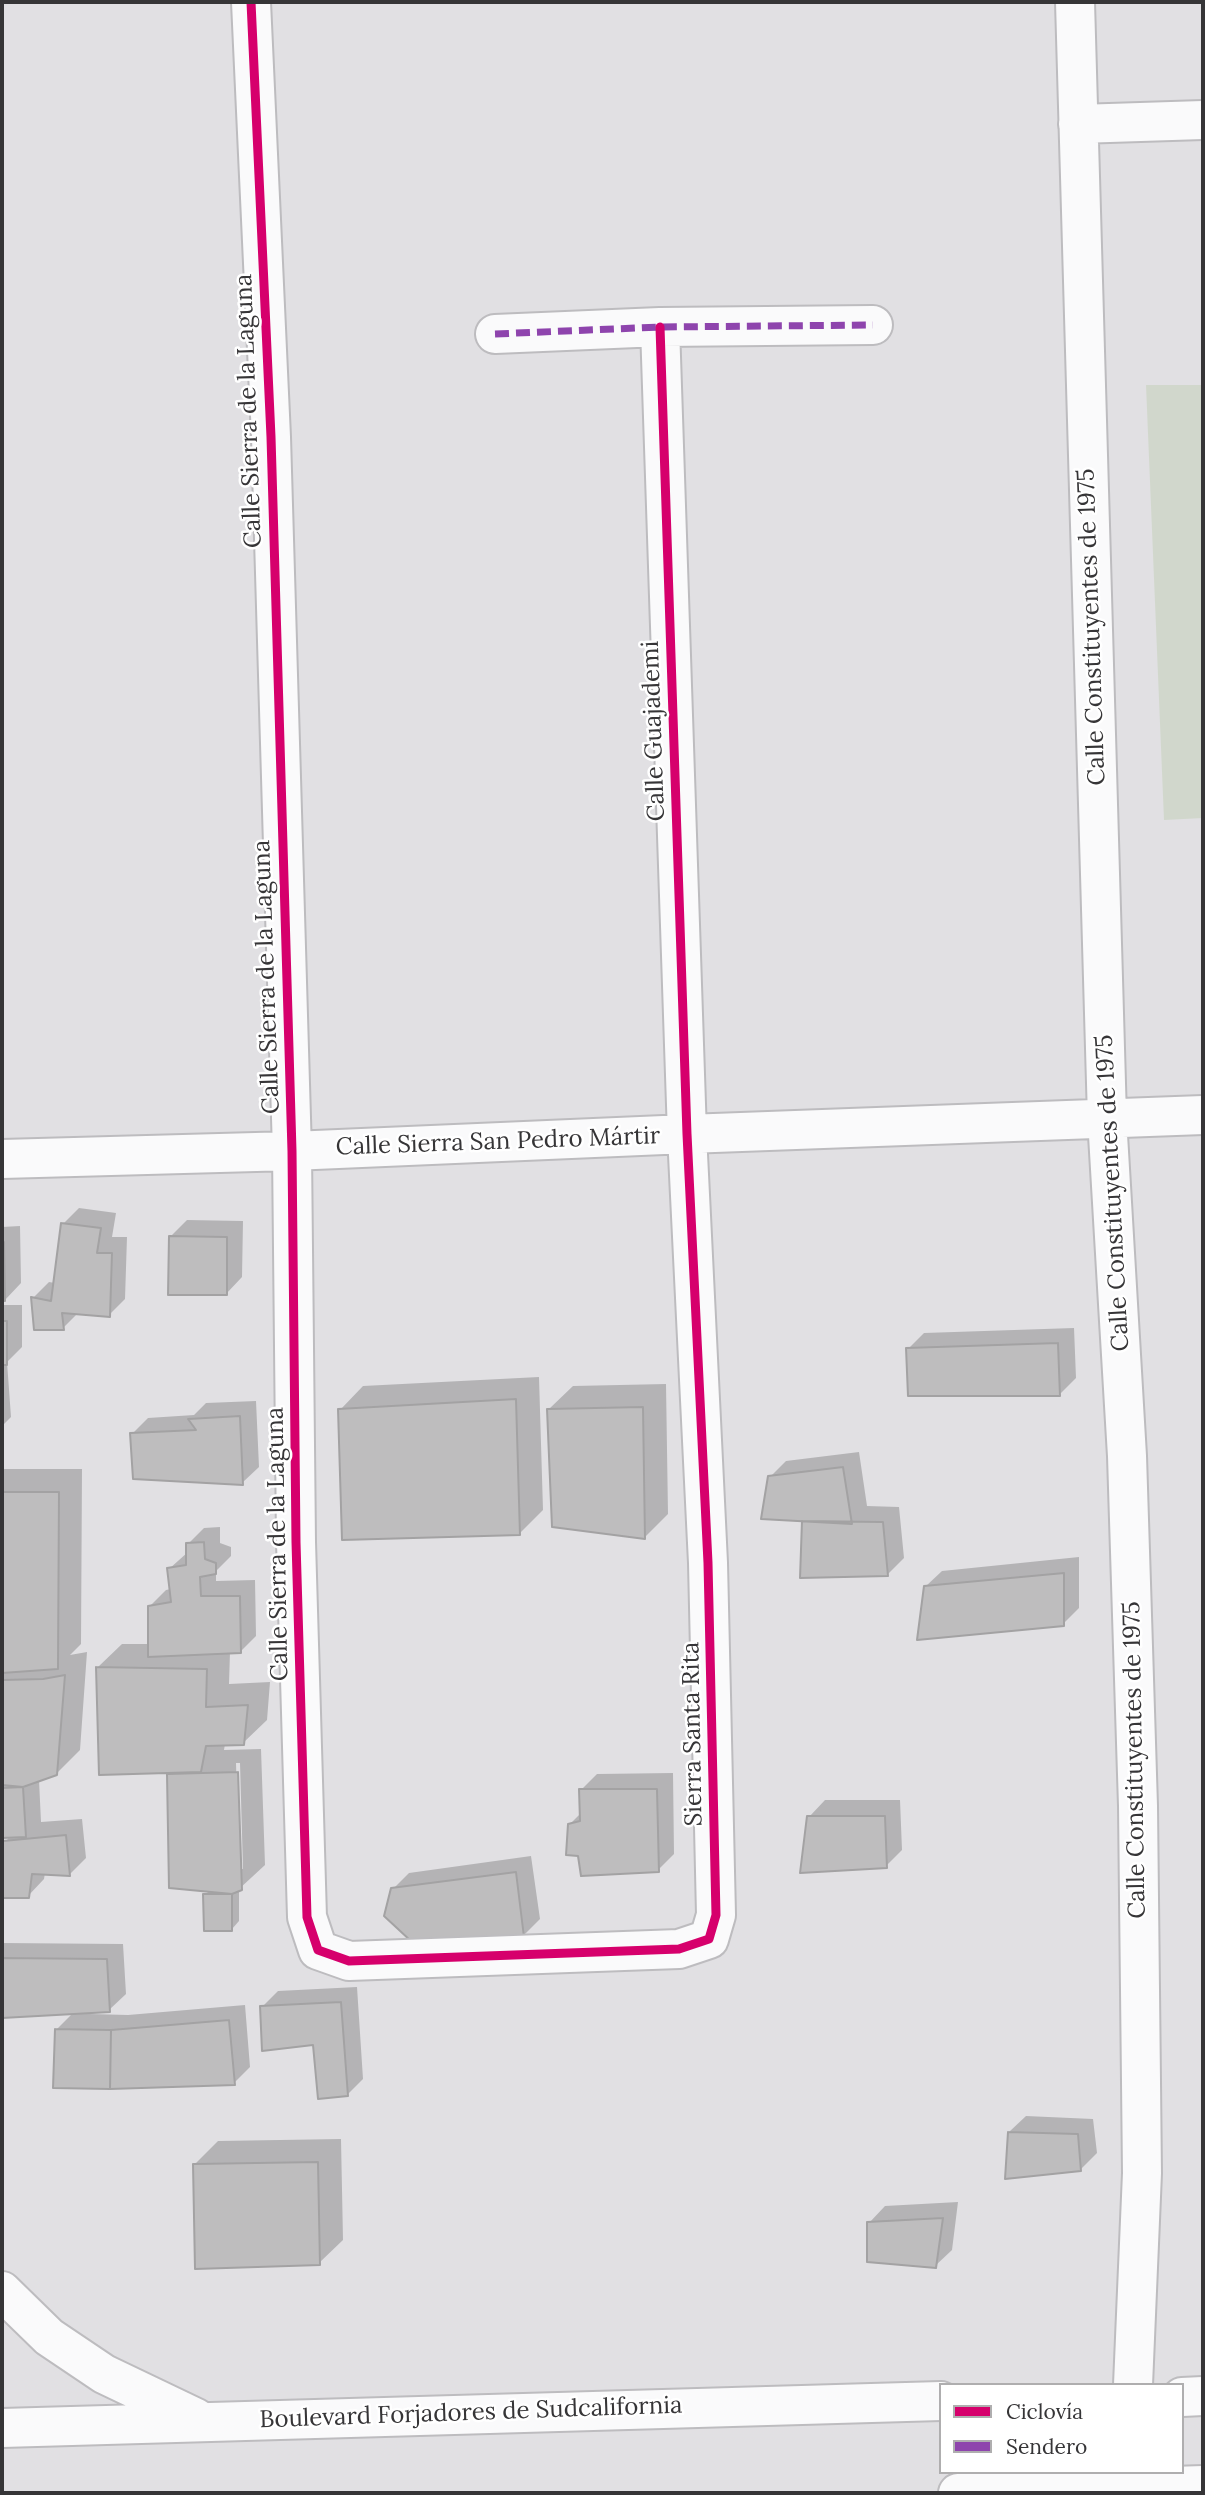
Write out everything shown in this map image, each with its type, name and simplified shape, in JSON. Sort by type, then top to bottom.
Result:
[{"type":"street","name":"Calle Sierra de la Laguna","points":[[251,2],[271,451],[292,1151],[296,1542],[307,1917],[318,1950]]},
{"type":"street","name":"Calle Constituyentes de 1975","points":[[1075,2],[1107,1118],[1127,1456],[1138,1806],[1142,2173],[1133,2383]]},
{"type":"street","points":[[1078,124],[1203,120]]},
{"type":"street","points":[[495,334],[660,327],[873,325]]},
{"type":"street","name":"Calle Guajademi","points":[[660,327],[687,1133]]},
{"type":"street","name":"Calle Sierra San Pedro Mártir","points":[[2,1160],[1203,1115]]},
{"type":"street","name":"Sierra Santa Rita","points":[[318,1950],[349,1961],[679,1949],[709,1939],[716,1915],[708,1563],[687,1133]]},
{"type":"street","points":[[2,2291],[49,2337],[104,2374],[201,2421]]},
{"type":"street","points":[[1184,2397],[1203,2396]]},
{"type":"street","name":"Boulevard Forjadores de Sudcalifornia","points":[[2,2428],[939,2401]]},
{"type":"street","points":[[958,2493],[1125,2485],[1203,2485]]},
{"type":"shaded area","points":[[1146,385],[1203,385],[1203,818],[1164,820]]},
{"type":"building","points":[[61,1223],[101,1228],[97,1253],[112,1253],[110,1317],[62,1313],[64,1330],[34,1330],[31,1297],[51,1301]]},
{"type":"building","points":[[169,1236],[227,1237],[227,1295],[168,1295]]},
{"type":"building","points":[[4,1242],[5,1301],[2,1301]]},
{"type":"building","points":[[2,1321],[7,1321],[7,1365],[2,1365]]},
{"type":"building","points":[[1058,1343],[1060,1396],[908,1396],[906,1348]]},
{"type":"building","points":[[516,1399],[520,1535],[342,1540],[338,1409]]},
{"type":"building","points":[[643,1407],[645,1539],[552,1527],[547,1409]]},
{"type":"building","points":[[240,1416],[243,1485],[133,1479],[130,1433],[196,1430],[188,1419]]},
{"type":"building","points":[[843,1467],[852,1524],[761,1519],[768,1476]]},
{"type":"building","points":[[2,1492],[59,1492],[58,1669],[2,1673]]},
{"type":"building","points":[[802,1521],[883,1522],[888,1576],[800,1578]]},
{"type":"building","points":[[204,1542],[205,1559],[216,1563],[216,1574],[200,1577],[201,1596],[240,1596],[241,1653],[148,1657],[148,1606],[171,1602],[167,1568],[186,1565],[186,1543]]},
{"type":"building","points":[[1064,1573],[1064,1626],[917,1640],[924,1586]]},
{"type":"building","points":[[96,1667],[207,1669],[206,1707],[248,1705],[244,1745],[206,1746],[201,1772],[99,1775]]},
{"type":"building","points":[[65,1675],[57,1775],[23,1787],[2,1785],[2,1680],[43,1679]]},
{"type":"building","points":[[238,1772],[242,1890],[232,1894],[169,1888],[167,1774]]},
{"type":"building","points":[[23,1787],[26,1837],[2,1838],[2,1788]]},
{"type":"building","points":[[579,1789],[657,1789],[659,1872],[581,1876],[578,1856],[566,1855],[568,1824],[580,1821]]},
{"type":"building","points":[[807,1816],[885,1816],[887,1868],[800,1873]]},
{"type":"building","points":[[66,1835],[70,1876],[32,1874],[29,1898],[2,1898],[3,1841]]},
{"type":"building","points":[[516,1872],[524,1937],[412,1942],[384,1916],[391,1888]]},
{"type":"building","points":[[203,1894],[232,1894],[232,1931],[204,1931]]},
{"type":"building","points":[[2,1958],[107,1959],[110,2012],[2,2018]]},
{"type":"building","points":[[341,2002],[348,2096],[318,2099],[313,2045],[262,2051],[260,2006]]},
{"type":"building","points":[[229,2020],[235,2085],[110,2089],[111,2030]]},
{"type":"building","points":[[55,2029],[111,2030],[110,2089],[53,2088]]},
{"type":"building","points":[[1008,2132],[1078,2134],[1081,2171],[1005,2179]]},
{"type":"building","points":[[318,2162],[320,2265],[195,2269],[193,2164]]},
{"type":"building","points":[[943,2218],[936,2268],[867,2262],[867,2222]]},
{"type":"marked path","points":[[495,334],[660,327],[873,325]]},
{"type":"cycle path","points":[[251,2],[271,437],[292,1151],[296,1542],[307,1917],[318,1950],[349,1961],[679,1949],[709,1939],[716,1915],[708,1563],[687,1134],[660,327]]}]
